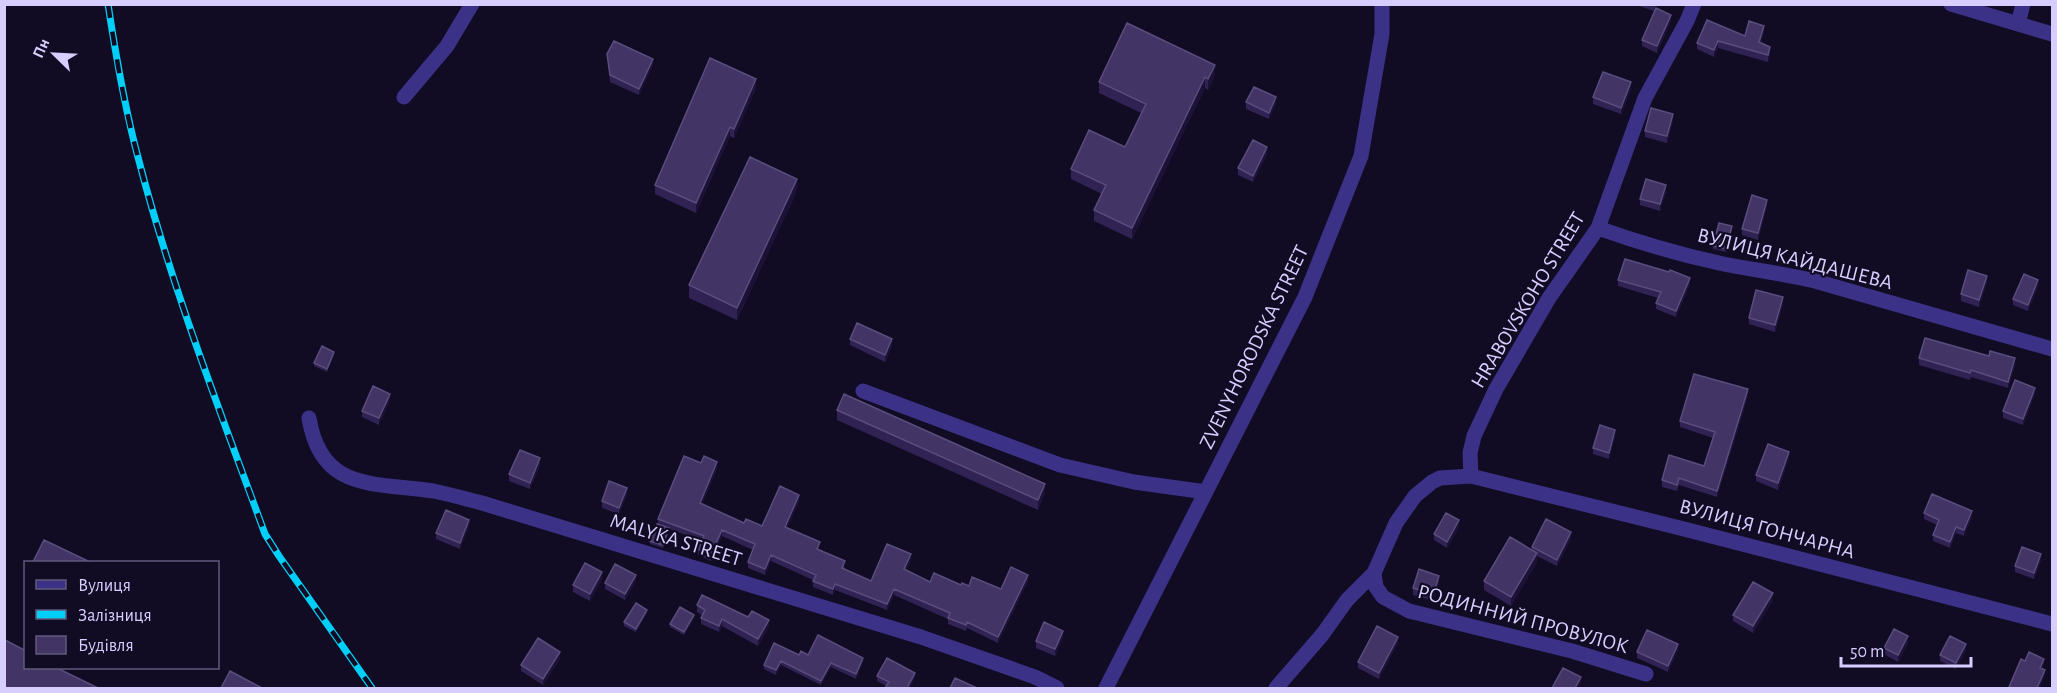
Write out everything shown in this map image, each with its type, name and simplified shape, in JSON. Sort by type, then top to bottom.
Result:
[{"type":"street","points":[[404,97],[447,46],[472,4]]},
{"type":"street","name":"ZVENYHORODSKA STREET","points":[[1106,688],[1305,297],[1361,156],[1382,34],[1382,4]]},
{"type":"street","name":"HRABOVSKOHO STREET","points":[[1471,476],[1470,453],[1474,436],[1496,389],[1549,298],[1598,228],[1609,203],[1645,98],[1694,4]]},
{"type":"street","points":[[1951,4],[2052,34]]},
{"type":"street","points":[[2018,24],[2023,4]]},
{"type":"street","name":"ВУЛИЦЯ КАЙДАШЕВА","points":[[1598,228],[1719,263],[1784,273],[1815,281],[2052,349]]},
{"type":"street","points":[[863,391],[1060,465],[1134,482],[1206,492]]},
{"type":"street","name":"MALYKA STREET","points":[[309,418],[318,450],[327,463],[345,477],[383,486],[434,491],[482,503],[921,637],[1035,677],[1057,688]]},
{"type":"street","points":[[1276,688],[1322,635],[1347,600],[1374,573],[1396,523],[1415,496],[1440,478],[1471,476]]},
{"type":"street","name":"ВУЛИЦЯ ГОНЧАРНА","points":[[1471,476],[2052,624]]},
{"type":"street","name":"РОДИННИЙ ПРОВУЛОК","points":[[1374,573],[1376,587],[1383,597],[1409,611],[1572,651],[1646,674]]},
{"type":"building","points":[[1656,8],[1671,15],[1657,46],[1642,40]]},
{"type":"building","points":[[1707,20],[1745,36],[1749,21],[1764,26],[1759,42],[1770,47],[1768,55],[1718,41],[1714,50],[1697,43]]},
{"type":"building","points":[[1127,23],[1215,65],[1208,79],[1205,77],[1132,228],[1094,210],[1106,185],[1071,169],[1089,130],[1125,147],[1146,104],[1099,82]]},
{"type":"building","points":[[614,41],[653,59],[639,89],[610,75],[607,54]]},
{"type":"building","points":[[710,58],[756,79],[734,129],[730,127],[696,203],[655,185]]},
{"type":"building","points":[[1603,72],[1631,82],[1621,108],[1593,97]]},
{"type":"building","points":[[1254,87],[1276,97],[1269,113],[1246,102]]},
{"type":"building","points":[[1651,108],[1673,114],[1667,136],[1645,131]]},
{"type":"building","points":[[1253,140],[1267,147],[1253,176],[1238,168]]},
{"type":"building","points":[[750,157],[797,179],[737,308],[689,285]]},
{"type":"building","points":[[1646,179],[1666,185],[1660,204],[1640,199]]},
{"type":"building","points":[[1752,195],[1767,200],[1758,233],[1742,229]]},
{"type":"building","points":[[1719,223],[1732,226],[1726,249],[1713,246]]},
{"type":"building","points":[[1625,259],[1669,272],[1670,270],[1690,278],[1676,311],[1656,303],[1661,292],[1618,280]]},
{"type":"building","points":[[1968,270],[1987,276],[1979,300],[1961,294]]},
{"type":"building","points":[[2024,274],[2038,280],[2028,305],[2013,299]]},
{"type":"building","points":[[1756,290],[1783,297],[1775,325],[1749,318]]},
{"type":"building","points":[[857,323],[892,339],[885,355],[850,339]]},
{"type":"building","points":[[1925,338],[1989,356],[1990,351],[2015,358],[2008,382],[1971,370],[1970,373],[1919,358]]},
{"type":"building","points":[[322,346],[334,352],[327,369],[314,363]]},
{"type":"building","points":[[1694,374],[1748,389],[1717,491],[1679,478],[1677,485],[1662,480],[1669,455],[1704,466],[1715,432],[1680,421]]},
{"type":"building","points":[[2015,380],[2035,388],[2023,419],[2003,411]]},
{"type":"building","points":[[373,386],[390,394],[379,418],[362,411]]},
{"type":"building","points":[[844,394],[1045,484],[1038,500],[837,410]]},
{"type":"building","points":[[1600,425],[1615,430],[1609,453],[1593,448]]},
{"type":"building","points":[[1768,444],[1789,452],[1778,483],[1756,475]]},
{"type":"building","points":[[520,450],[540,458],[530,483],[509,474]]},
{"type":"building","points":[[684,456],[701,463],[704,456],[717,462],[700,503],[744,523],[746,519],[762,526],[780,486],[799,495],[785,527],[820,542],[817,549],[845,561],[842,568],[871,581],[887,544],[911,554],[904,569],[930,582],[934,573],[961,585],[962,583],[969,586],[972,577],[1001,589],[1011,567],[1028,575],[998,637],[967,622],[966,625],[948,618],[950,613],[894,589],[887,604],[835,584],[833,589],[813,581],[816,575],[771,555],[765,569],[748,562],[755,544],[722,530],[711,555],[698,549],[704,536],[658,519]]},
{"type":"building","points":[[609,481],[627,488],[619,508],[602,501]]},
{"type":"building","points":[[1932,494],[1972,511],[1964,530],[1956,527],[1950,542],[1933,535],[1939,520],[1924,513]]},
{"type":"building","points":[[446,510],[469,520],[460,543],[436,533]]},
{"type":"building","points":[[1446,513],[1459,520],[1447,542],[1434,534]]},
{"type":"building","points":[[1546,519],[1571,532],[1557,560],[1532,547]]},
{"type":"building","points":[[657,524],[669,528],[663,545],[650,541]]},
{"type":"building","points":[[1510,537],[1537,553],[1511,597],[1484,581]]},
{"type":"building","points":[[44,540],[88,561],[34,561]]},
{"type":"building","points":[[2022,547],[2041,554],[2034,573],[2015,566]]},
{"type":"building","points":[[585,563],[602,572],[590,594],[573,585]]},
{"type":"building","points":[[615,564],[636,575],[625,594],[605,583]]},
{"type":"building","points":[[1419,569],[1439,576],[1433,595],[1413,588]]},
{"type":"building","points":[[1753,582],[1773,593],[1753,626],[1733,615]]},
{"type":"building","points":[[702,595],[748,617],[752,611],[769,620],[758,639],[722,619],[719,626],[701,618],[705,610],[697,605]]},
{"type":"building","points":[[636,603],[647,610],[636,629],[624,622]]},
{"type":"building","points":[[680,607],[694,615],[684,632],[670,624]]},
{"type":"building","points":[[1044,622],[1063,631],[1055,649],[1036,641]]},
{"type":"building","points":[[1377,626],[1398,637],[1379,673],[1358,662]]},
{"type":"building","points":[[1894,629],[1908,636],[1898,655],[1884,648]]},
{"type":"building","points":[[1647,630],[1678,644],[1668,666],[1637,652]]},
{"type":"building","points":[[818,635],[863,658],[856,674],[831,663],[821,681],[781,661],[776,670],[764,665],[774,643],[799,655],[801,651],[808,655]]},
{"type":"building","points":[[1950,636],[1966,644],[1956,663],[1940,655]]},
{"type":"building","points":[[538,638],[560,652],[543,679],[521,665]]},
{"type":"building","points":[[5,640],[24,650],[24,669],[59,669],[98,688],[4,688]]},
{"type":"building","points":[[2029,652],[2044,659],[2040,668],[2045,670],[2037,688],[2009,687],[2021,659],[2025,661]]},
{"type":"building","points":[[887,658],[915,673],[907,688],[885,688],[889,682],[877,676]]},
{"type":"building","points":[[1563,668],[1581,677],[1575,688],[1552,688]]},
{"type":"building","points":[[230,671],[262,688],[221,688]]},
{"type":"building","points":[[955,678],[977,688],[950,688]]},
{"type":"railway","points":[[108,4],[125,103],[166,256],[265,534],[372,688]]}]
